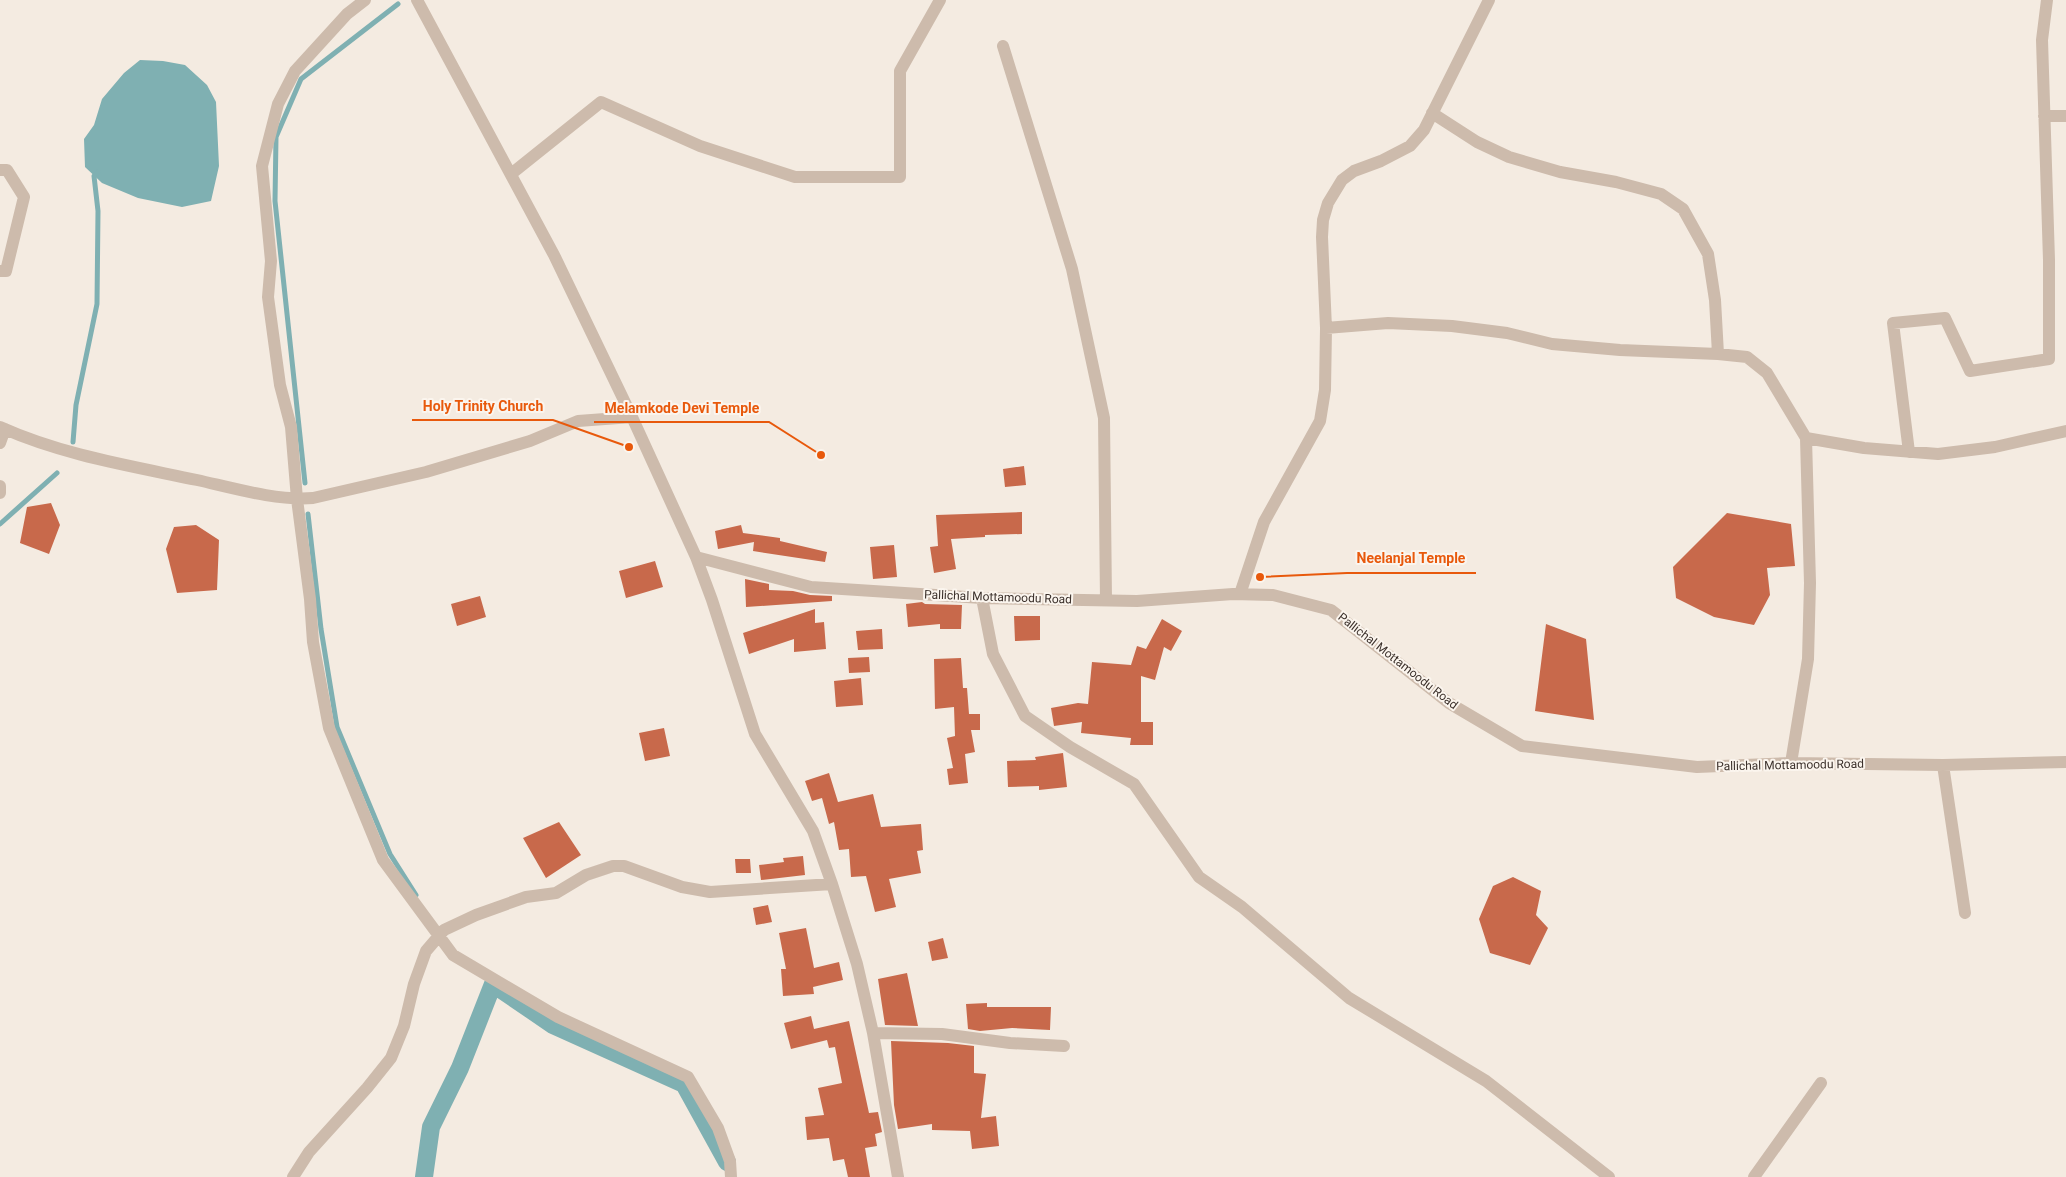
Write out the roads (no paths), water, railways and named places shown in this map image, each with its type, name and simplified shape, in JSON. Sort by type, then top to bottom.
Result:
[{"type":"street","points":[[366,0],[348,14],[295,71],[278,104],[262,166],[271,261],[268,297],[280,384],[291,428],[313,642],[329,728],[383,860],[453,955],[558,1017],[688,1077],[718,1128],[730,1161],[731,1177]]},
{"type":"street","points":[[418,0],[554,255],[632,417],[696,558],[712,600],[754,734],[813,831],[857,964],[872,1033],[898,1177]]},
{"type":"street","points":[[510,174],[601,102],[700,146],[795,177],[900,177],[900,71],[940,0]]},
{"type":"street","points":[[1240,594],[1264,522],[1320,421],[1325,390],[1326,328],[1322,237],[1323,220],[1328,203],[1342,180],[1354,171],[1381,161],[1410,146],[1424,130],[1489,0]]},
{"type":"street","points":[[1909,452],[1893,323],[1945,318],[1970,371],[2049,359],[2049,260],[2042,40],[2047,0]]},
{"type":"street","points":[[1002,46],[1072,269],[1104,418],[1106,600]]},
{"type":"street","points":[[1432,113],[1476,142],[1509,157],[1560,172],[1616,182],[1661,194],[1683,209],[1708,254],[1715,300],[1718,354]]},
{"type":"street","points":[[2044,116],[2066,116]]},
{"type":"street","points":[[0,170],[7,170],[24,197],[6,271],[0,271]]},
{"type":"street","points":[[1326,328],[1388,323],[1452,326],[1507,333],[1552,344],[1747,357],[1766,374],[1806,438],[1810,583],[1808,659],[1791,763]]},
{"type":"street","points":[[0,443],[3,428],[25,438],[88,457],[236,489],[298,499],[313,498],[426,472],[530,440],[578,421],[632,417]]},
{"type":"street","points":[[1806,438],[1864,448],[1938,454],[1995,448],[2066,431]]},
{"type":"street","points":[[0,486],[0,493]]},
{"type":"street","name":"Pallichal Mottamoodu Road","points":[[696,558],[810,587],[982,598],[1137,601],[1240,594],[1273,595],[1332,610],[1449,703],[1522,746],[1650,760],[1697,768],[1791,763],[1943,765],[2066,762]]},
{"type":"street","points":[[982,598],[994,654],[1025,716],[1070,747],[1134,784],[1199,877],[1242,907],[1350,998],[1486,1081],[1609,1177]]},
{"type":"street","points":[[1943,765],[1965,913]]},
{"type":"street","points":[[293,1177],[309,1152],[367,1088],[391,1058],[404,1026],[414,984],[426,951],[444,930],[476,915],[526,897],[556,893],[586,875],[613,866],[624,866],[682,887],[710,892],[832,884]]},
{"type":"street","points":[[872,1033],[942,1034],[1010,1043],[1064,1046]]},
{"type":"street","points":[[1754,1177],[1821,1083]]},
{"type":"water","points":[[140,60],[163,61],[185,65],[207,85],[216,102],[219,166],[211,201],[182,207],[138,198],[102,183],[85,167],[84,139],[94,125],[102,99],[124,73]]},
{"type":"waterway","points":[[305,483],[275,201],[276,137],[301,79],[398,4]]},
{"type":"waterway","points":[[73,442],[76,405],[97,304],[98,211],[94,176],[98,172]]},
{"type":"waterway","points":[[0,524],[57,473]]},
{"type":"waterway","points":[[308,514],[321,629],[337,727],[390,854],[416,895]]},
{"type":"waterway","points":[[424,1177],[431,1127],[460,1068],[493,984],[553,1025],[684,1084],[727,1162]]},
{"type":"place","name":"Holy Trinity Church","points":[[629,447]]},
{"type":"place","name":"Melamkode Devi Temple","points":[[821,455]]},
{"type":"place","name":"Neelanjal Temple","points":[[1260,577]]}]
